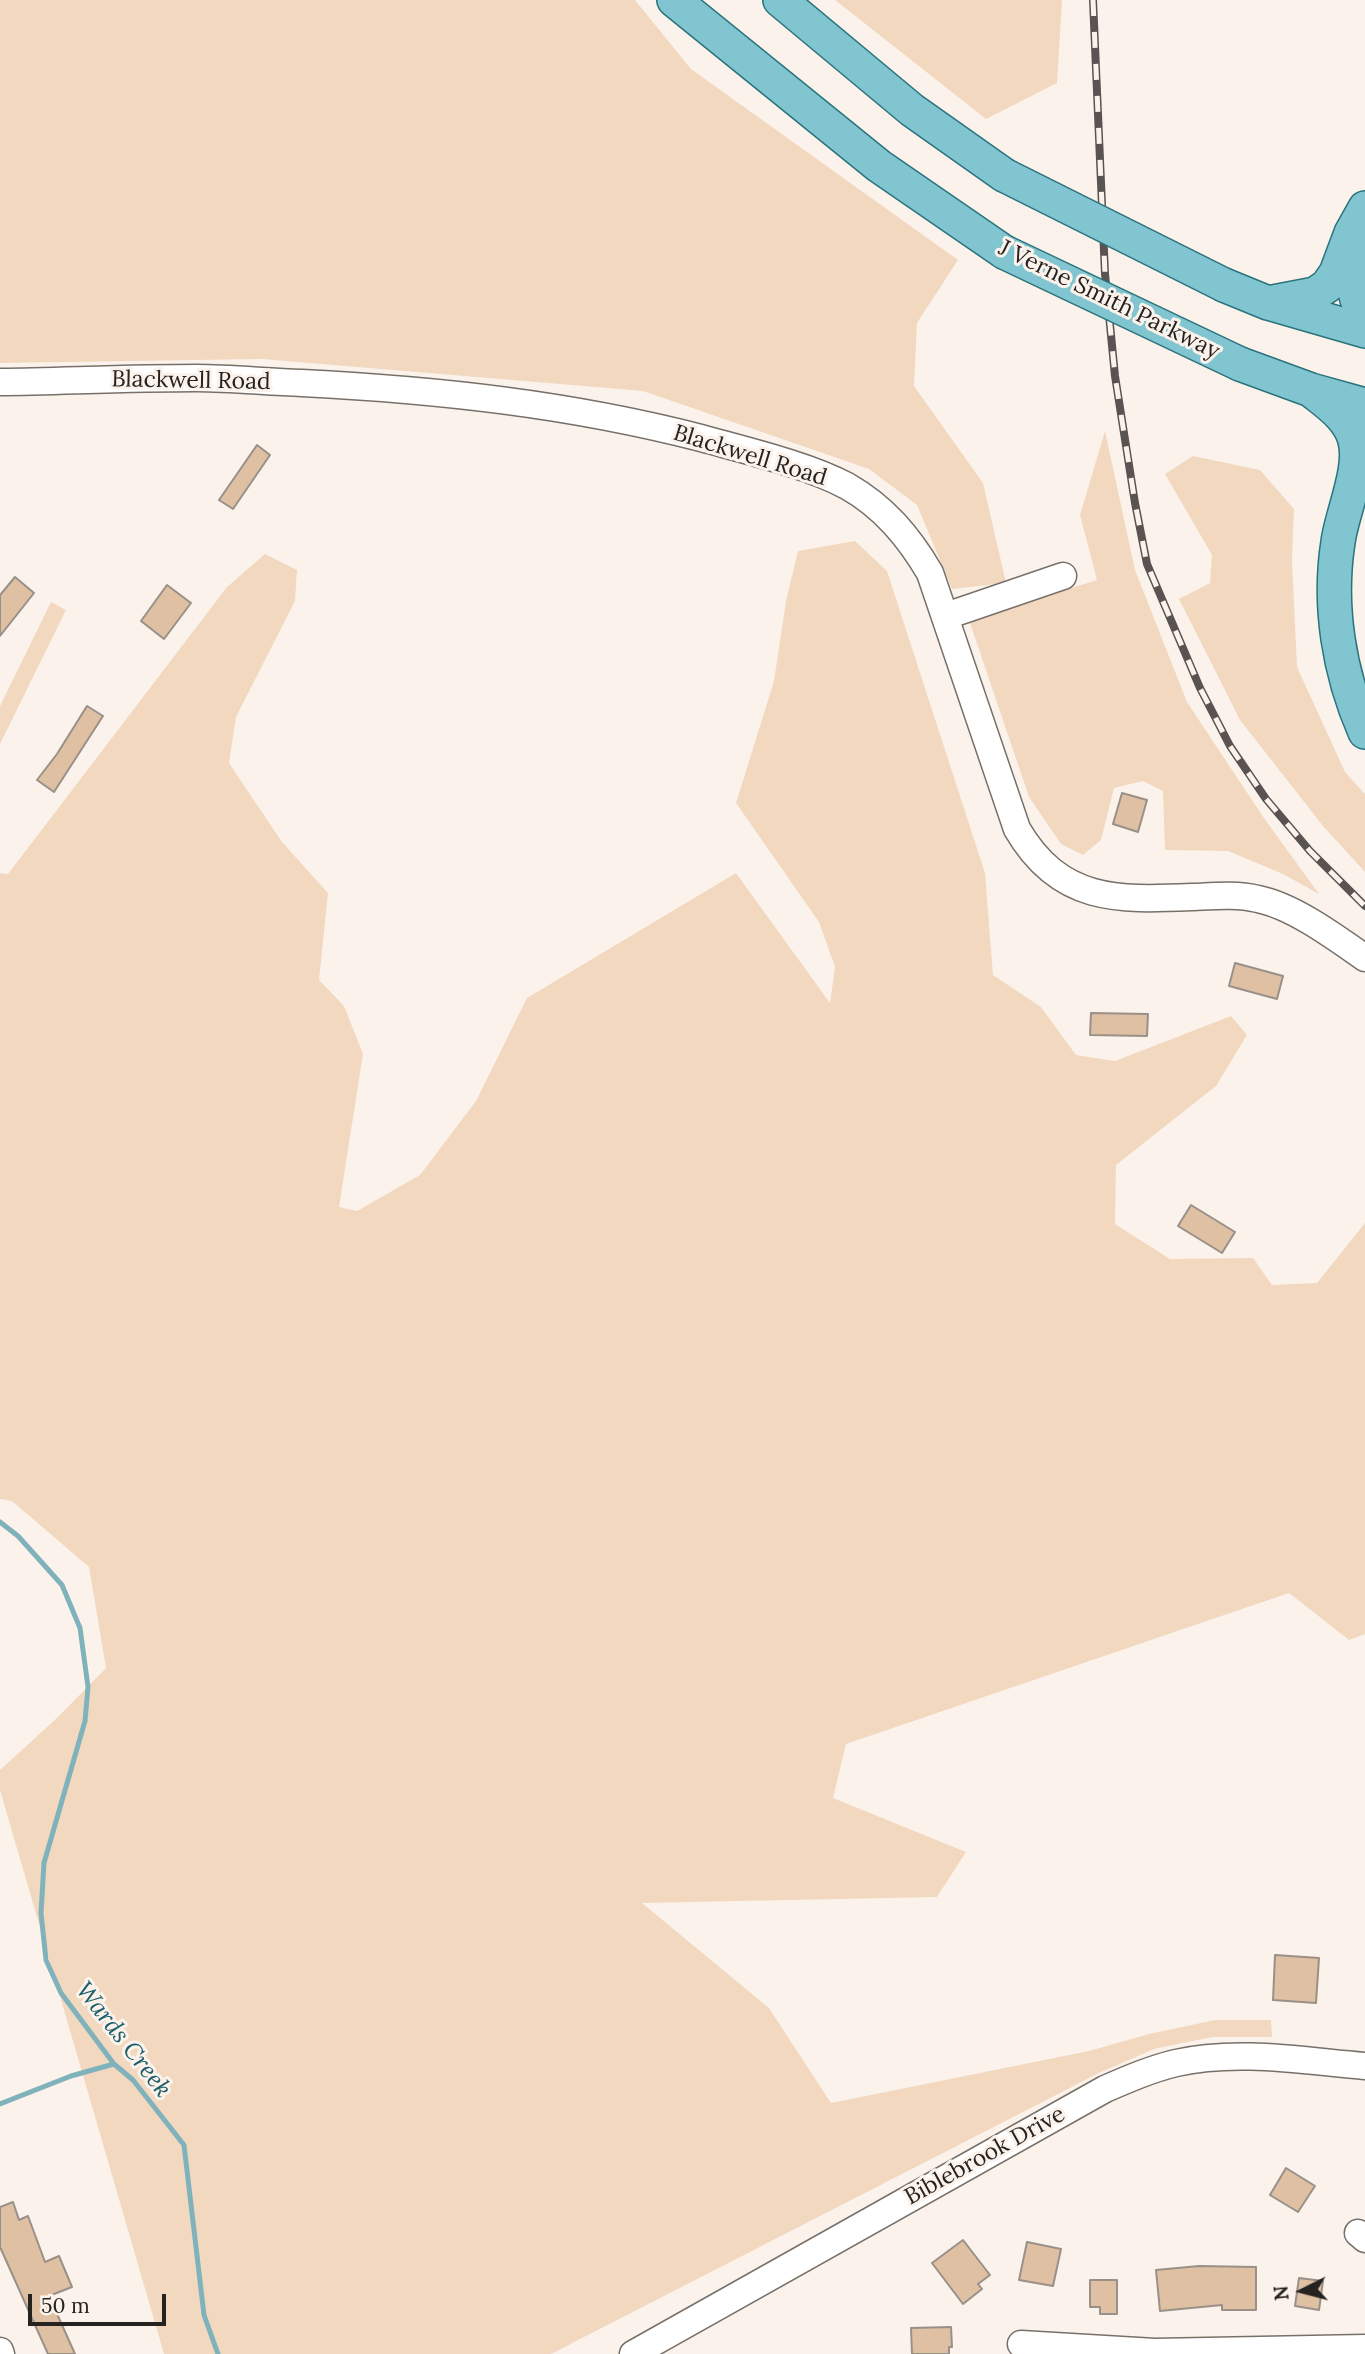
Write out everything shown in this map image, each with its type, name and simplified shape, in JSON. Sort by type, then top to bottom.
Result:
[{"type":"main road","name":"J Verne Smith Parkway","points":[[674,0],[878,166],[1004,252],[1240,364],[1311,390],[1365,405]]},
{"type":"main road","points":[[780,0],[912,110],[1004,175],[1224,285],[1268,303],[1365,331]]},
{"type":"main road","points":[[1268,303],[1315,295],[1327,286],[1336,273],[1365,208]]},
{"type":"main road","points":[[1365,244],[1353,284],[1355,299],[1365,316]]},
{"type":"main road","points":[[1311,390],[1343,417],[1355,439],[1354,471],[1338,543],[1335,619],[1343,667],[1355,710],[1365,732]]},
{"type":"main road","points":[[1365,501],[1353,554],[1351,602],[1353,635],[1365,683]]},
{"type":"street","name":"Blackwell Road","points":[[0,382],[198,378],[485,396],[570,409],[653,426],[736,448],[846,486],[895,523],[915,547],[930,573],[1017,829],[1040,861],[1074,885],[1114,897],[1136,899],[1223,896],[1260,899],[1294,913],[1365,958]]},
{"type":"street","points":[[946,616],[1063,576]]},
{"type":"street","name":"Biblebrook Drive","points":[[633,2354],[1105,2089],[1140,2074],[1177,2063],[1215,2057],[1253,2057],[1365,2066]]},
{"type":"street","points":[[1021,2344],[1155,2353],[1365,2348]]},
{"type":"shaded area","points":[[0,0],[635,0],[691,69],[958,260],[917,323],[914,386],[983,483],[1006,583],[952,589],[917,505],[869,469],[643,391],[262,359],[0,363]]},
{"type":"shaded area","points":[[835,0],[1062,0],[1057,83],[986,119]]},
{"type":"shaded area","points":[[1105,431],[1135,570],[1187,702],[1264,818],[1319,894],[1283,874],[1228,851],[1165,850],[1163,791],[1143,781],[1114,788],[1101,840],[1083,855],[1061,844],[1029,797],[969,620],[1097,580],[1080,515]]},
{"type":"shaded area","points":[[1193,456],[1260,470],[1294,509],[1292,561],[1297,667],[1345,772],[1365,794],[1365,872],[1323,826],[1240,720],[1179,599],[1210,583],[1212,555],[1165,474]]},
{"type":"shaded area","points":[[855,541],[887,571],[985,873],[993,975],[1041,1007],[1076,1055],[1115,1061],[1231,1016],[1247,1035],[1216,1086],[1116,1165],[1115,1224],[1170,1259],[1253,1258],[1272,1285],[1317,1283],[1365,1223],[1365,1634],[1349,1640],[1289,1593],[846,1744],[833,1798],[966,1852],[937,1897],[642,1903],[769,2008],[831,2103],[1089,2051],[1149,2034],[1215,2020],[1271,2020],[1272,2037],[1212,2037],[1154,2049],[1099,2073],[551,2354],[164,2354],[0,1790],[0,1770],[106,1668],[89,1567],[12,1501],[0,1499],[0,873],[8,874],[227,587],[265,554],[297,570],[295,601],[236,717],[229,763],[282,842],[328,893],[319,980],[344,1006],[363,1054],[339,1207],[357,1211],[420,1175],[476,1101],[527,998],[736,873],[830,1003],[835,967],[819,922],[736,803],[774,681],[786,601],[798,551]]},
{"type":"shaded area","points":[[51,602],[66,610],[0,744],[0,706]]},
{"type":"building","points":[[257,445],[270,455],[233,509],[219,500]]},
{"type":"building","points":[[15,577],[34,593],[0,636],[0,595]]},
{"type":"building","points":[[167,585],[191,603],[164,639],[141,621]]},
{"type":"building","points":[[87,706],[103,716],[54,792],[37,780]]},
{"type":"building","points":[[1122,793],[1147,800],[1138,832],[1113,824]]},
{"type":"building","points":[[1235,963],[1283,976],[1277,999],[1229,986]]},
{"type":"building","points":[[1091,1013],[1148,1014],[1147,1036],[1090,1035]]},
{"type":"building","points":[[1191,1205],[1235,1232],[1222,1253],[1178,1226]]},
{"type":"building","points":[[1275,1955],[1319,1958],[1316,2003],[1273,2000]]},
{"type":"building","points":[[1286,2168],[1315,2186],[1298,2212],[1270,2195]]},
{"type":"building","points":[[13,2202],[19,2220],[28,2216],[45,2262],[59,2256],[72,2287],[49,2296],[75,2354],[48,2354],[0,2247],[0,2207]]},
{"type":"building","points":[[963,2240],[990,2275],[978,2284],[982,2289],[963,2304],[932,2263]]},
{"type":"building","points":[[1027,2242],[1061,2249],[1053,2286],[1019,2280]]},
{"type":"building","points":[[1199,2266],[1256,2267],[1256,2310],[1222,2310],[1222,2305],[1160,2311],[1156,2270]]},
{"type":"building","points":[[1299,2278],[1323,2281],[1319,2310],[1295,2306]]},
{"type":"building","points":[[1090,2280],[1117,2280],[1117,2314],[1100,2314],[1100,2307],[1090,2307]]},
{"type":"building","points":[[951,2327],[952,2347],[949,2347],[949,2354],[912,2354],[911,2328]]},
{"type":"waterway","name":"Wards Creek","points":[[0,1522],[18,1536],[62,1585],[80,1628],[88,1687],[85,1721],[44,1863],[41,1913],[46,1960],[61,1993],[114,2064],[133,2080],[184,2145],[204,2315],[218,2354]]},
{"type":"waterway","points":[[0,2104],[71,2076],[114,2064]]},
{"type":"railway","points":[[1093,0],[1105,274],[1115,376],[1147,564],[1200,688],[1230,746],[1266,799],[1310,851],[1365,906]]}]
